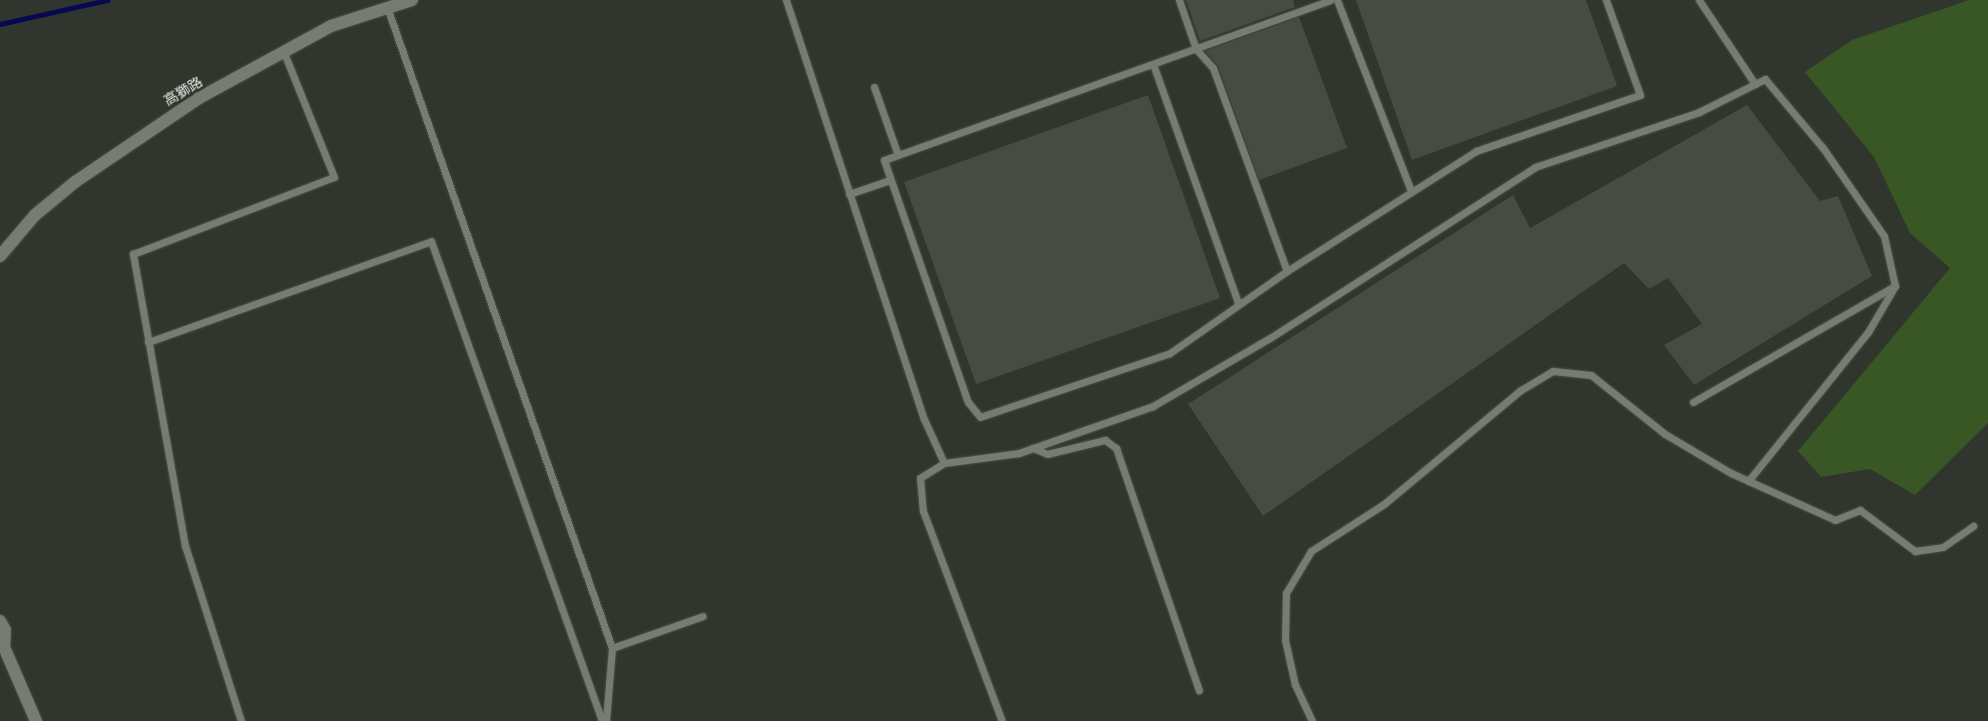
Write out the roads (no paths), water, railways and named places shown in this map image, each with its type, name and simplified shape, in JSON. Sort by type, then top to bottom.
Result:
[{"type":"street","name":"高獅路","points":[[0,256],[35,215],[74,182],[143,133],[282,50],[387,7],[412,0]]},
{"type":"street","points":[[0,621],[5,630],[4,647],[36,721]]},
{"type":"lane","points":[[786,0],[924,419],[944,463]]},
{"type":"lane","points":[[1179,0],[1196,48],[1213,68],[1287,271]]},
{"type":"lane","points":[[1330,0],[884,160],[968,402],[980,417],[1170,354],[1238,303],[1476,151],[1640,95],[1606,0]]},
{"type":"lane","points":[[1338,0],[1411,191]]},
{"type":"lane","points":[[1699,0],[1755,84]]},
{"type":"lane","points":[[387,7],[612,648],[606,721]]},
{"type":"lane","points":[[241,721],[185,546],[132,254],[334,177],[282,50]]},
{"type":"lane","points":[[1153,64],[1238,303]]},
{"type":"lane","points":[[1002,721],[923,511],[920,478],[944,463],[1033,448],[1153,406],[1270,338],[1535,167],[1699,112],[1765,79],[1858,196],[1884,236],[1895,286],[1868,332],[1748,481]]},
{"type":"lane","points":[[874,87],[898,156]]},
{"type":"lane","points":[[849,194],[890,180]]},
{"type":"lane","points":[[148,342],[431,241],[602,721]]},
{"type":"lane","points":[[1693,402],[1895,286]]},
{"type":"lane","points":[[1312,721],[1295,685],[1285,640],[1286,593],[1311,551],[1384,504],[1521,390],[1554,372],[1591,375],[1665,434],[1748,481],[1835,520],[1860,510],[1915,550],[1943,547],[1974,526]]},
{"type":"lane","points":[[1033,448],[1047,454],[1105,440],[1116,448],[1199,690]]},
{"type":"lane","points":[[612,648],[703,616]]},
{"type":"waterway","points":[[0,24],[107,0]]}]
